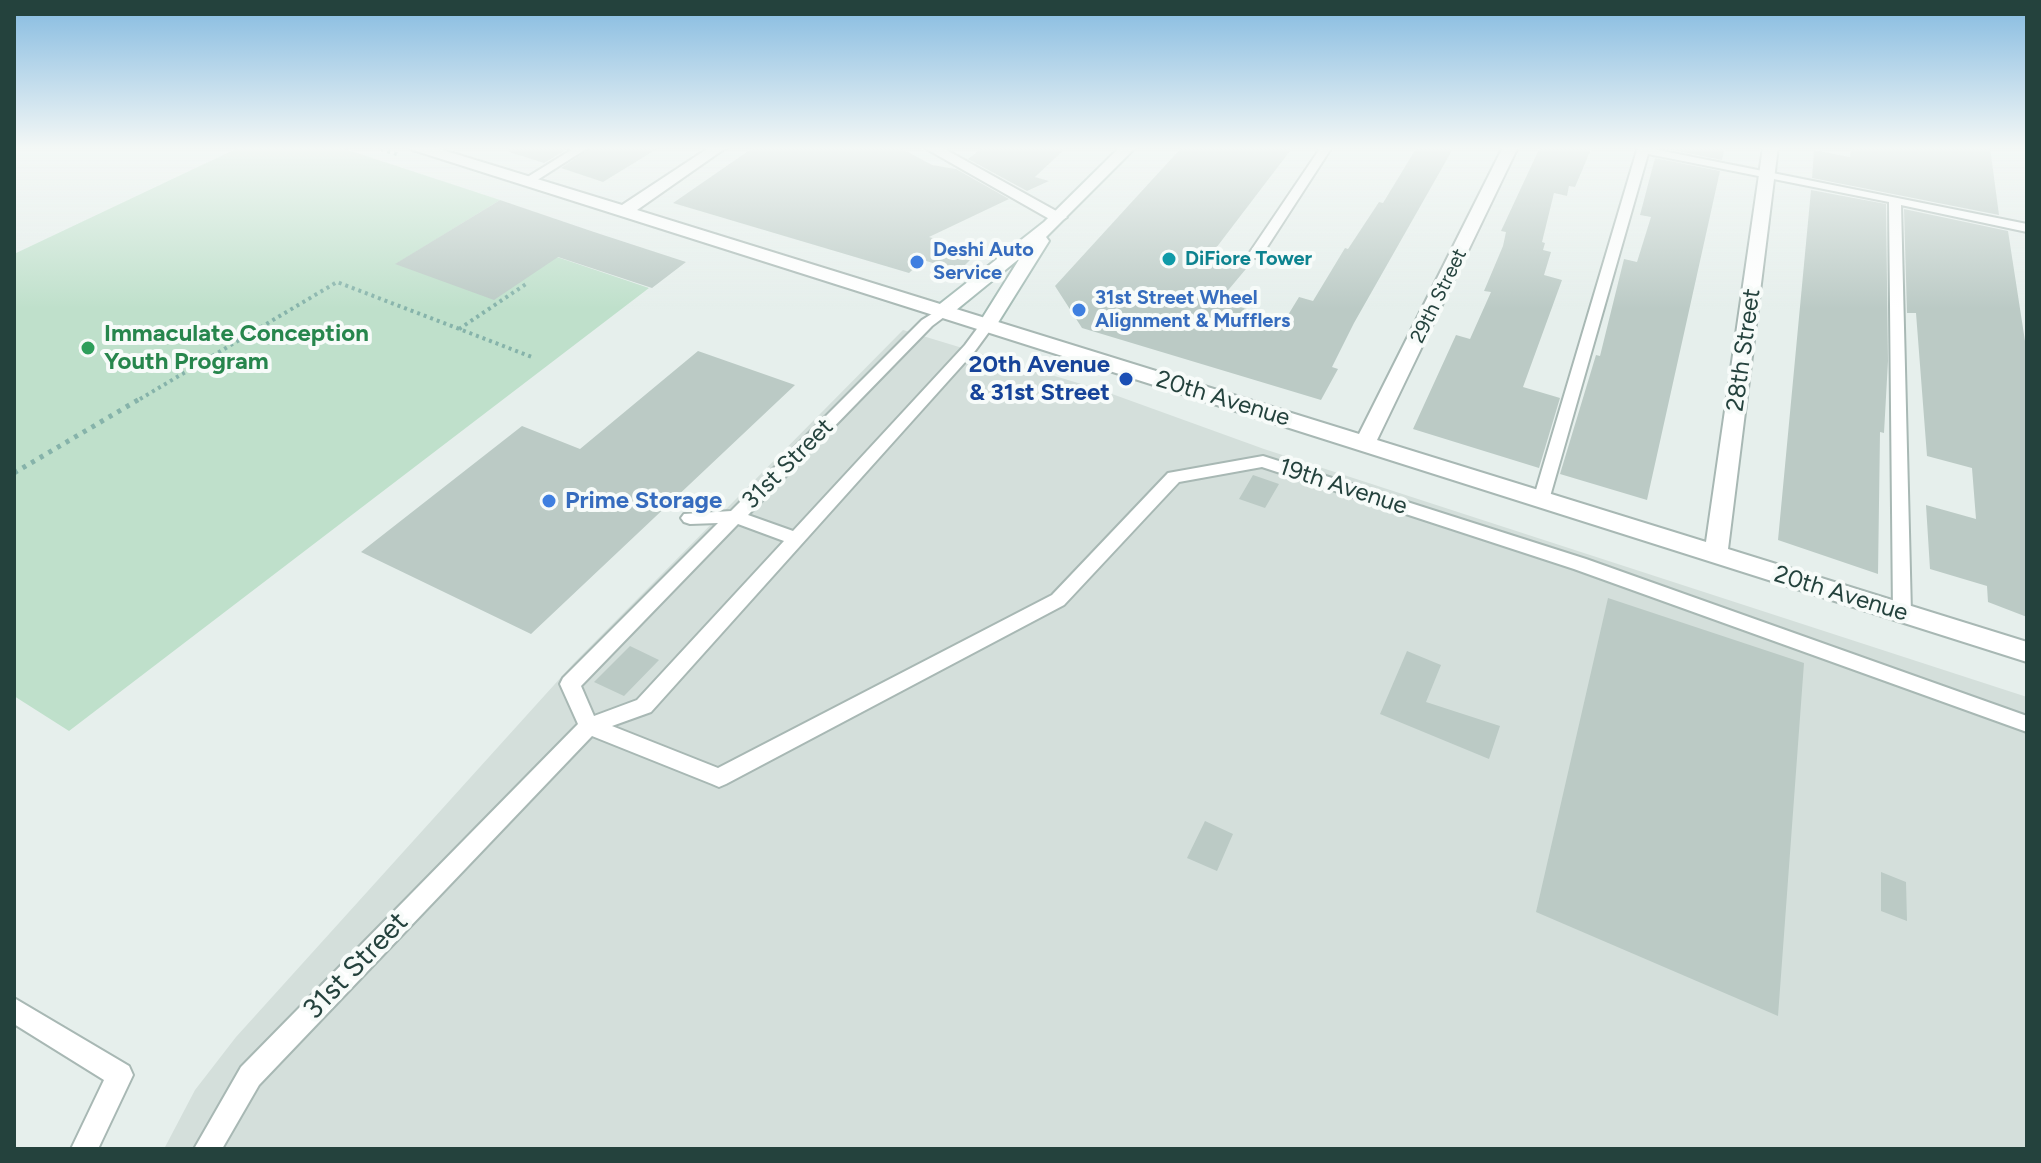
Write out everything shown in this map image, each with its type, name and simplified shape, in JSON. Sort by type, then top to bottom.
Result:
[{"type":"street","name":"20th Avenue","points":[[593,201],[2027,652]]},
{"type":"street","points":[[625,211],[639,201]]},
{"type":"street","points":[[1022,201],[1055,221]]},
{"type":"street","name":"31st Street","points":[[943,311],[1055,221],[1074,201]]},
{"type":"street","name":"29th Street","points":[[1365,444],[1484,201]]},
{"type":"street","name":"28th Street","points":[[1716,554],[1763,201]]},
{"type":"street","name":"31st Street","points":[[987,325],[1055,221]]},
{"type":"lane","points":[[1255,255],[1290,201]]},
{"type":"lane","points":[[1541,500],[1628,201]]},
{"type":"lane","points":[[1895,201],[1902,613]]},
{"type":"lane","points":[[1901,201],[2027,228]]},
{"type":"lane","name":"31st Street","points":[[589,726],[570,684],[927,323],[943,311]]},
{"type":"lane","name":"31st Street","points":[[207,1149],[250,1076],[589,726],[644,706],[970,348],[987,325]]},
{"type":"lane","name":"19th Avenue","points":[[589,726],[719,778],[1058,600],[1174,477],[1263,461],[1580,564],[2027,724]]},
{"type":"lane","points":[[690,518],[736,517],[797,539]]},
{"type":"lane","points":[[14,1010],[120,1075],[84,1149]]},
{"type":"path","points":[[14,473],[337,282],[532,357]]},
{"type":"path","points":[[459,329],[526,284]]},
{"type":"shaded area","points":[[903,330],[1101,390],[1264,449],[2027,697],[2027,1149],[164,1149],[195,1090],[236,1037],[573,664]]},
{"type":"green space","points":[[125,201],[498,201],[396,264],[557,257],[649,288],[69,731],[14,696],[14,254]]},
{"type":"building","points":[[498,201],[686,262],[652,288],[558,257],[494,300],[395,264]]},
{"type":"building","points":[[1004,201],[929,237],[978,252],[959,271],[923,260],[909,273],[673,203]]},
{"type":"building","points":[[1132,201],[1252,201],[1213,252],[1251,263],[1219,301],[1285,320],[1299,297],[1313,301],[1345,248],[1348,249],[1379,202],[1423,201],[1354,323],[1332,367],[1338,369],[1321,400],[1082,328],[1055,286]]},
{"type":"building","points":[[1515,201],[1552,201],[1542,242],[1545,243],[1543,250],[1551,252],[1544,275],[1562,280],[1523,387],[1560,398],[1539,468],[1413,429],[1456,335],[1470,339],[1491,292],[1484,291],[1503,246],[1506,232],[1501,231]]},
{"type":"building","points":[[1644,201],[1713,201],[1647,500],[1560,474],[1596,355],[1600,356],[1624,259],[1637,262],[1651,217],[1640,215]]},
{"type":"building","points":[[1810,201],[1886,204],[1888,361],[1884,433],[1880,432],[1878,574],[1778,540]]},
{"type":"building","points":[[1930,201],[1997,201],[1999,215]]},
{"type":"building","points":[[1904,209],[2008,231],[2027,354],[2027,617],[1988,602],[1987,586],[1930,569],[1926,505],[1976,519],[1972,468],[1927,456],[1916,313],[1907,313]]},
{"type":"building","name":"Prime Storage","points":[[698,351],[795,385],[531,634],[361,552],[522,426],[580,449]]},
{"type":"building","points":[[1253,475],[1279,484],[1265,508],[1239,499]]},
{"type":"building","points":[[1608,598],[1804,663],[1778,1016],[1536,912]]},
{"type":"building","points":[[630,646],[659,660],[624,696],[594,682]]},
{"type":"building","points":[[1407,651],[1441,665],[1426,702],[1500,726],[1489,759],[1380,714]]},
{"type":"building","points":[[1205,821],[1233,834],[1217,871],[1187,858]]},
{"type":"building","points":[[1881,872],[1906,882],[1907,921],[1881,911]]},
{"type":"place","name":"DiFiore Tower","points":[[1169,259]]},
{"type":"place","name":"Deshi Auto Service","points":[[917,262]]},
{"type":"place","name":"31st Street Wheel Alignment & Mufflers","points":[[1079,310]]},
{"type":"place","name":"Immaculate Conception Youth Program","points":[[88,348]]},
{"type":"place","name":"20th Avenue & 31st Street","points":[[1126,379]]},
{"type":"place","name":"Prime Storage","points":[[549,501]]}]
